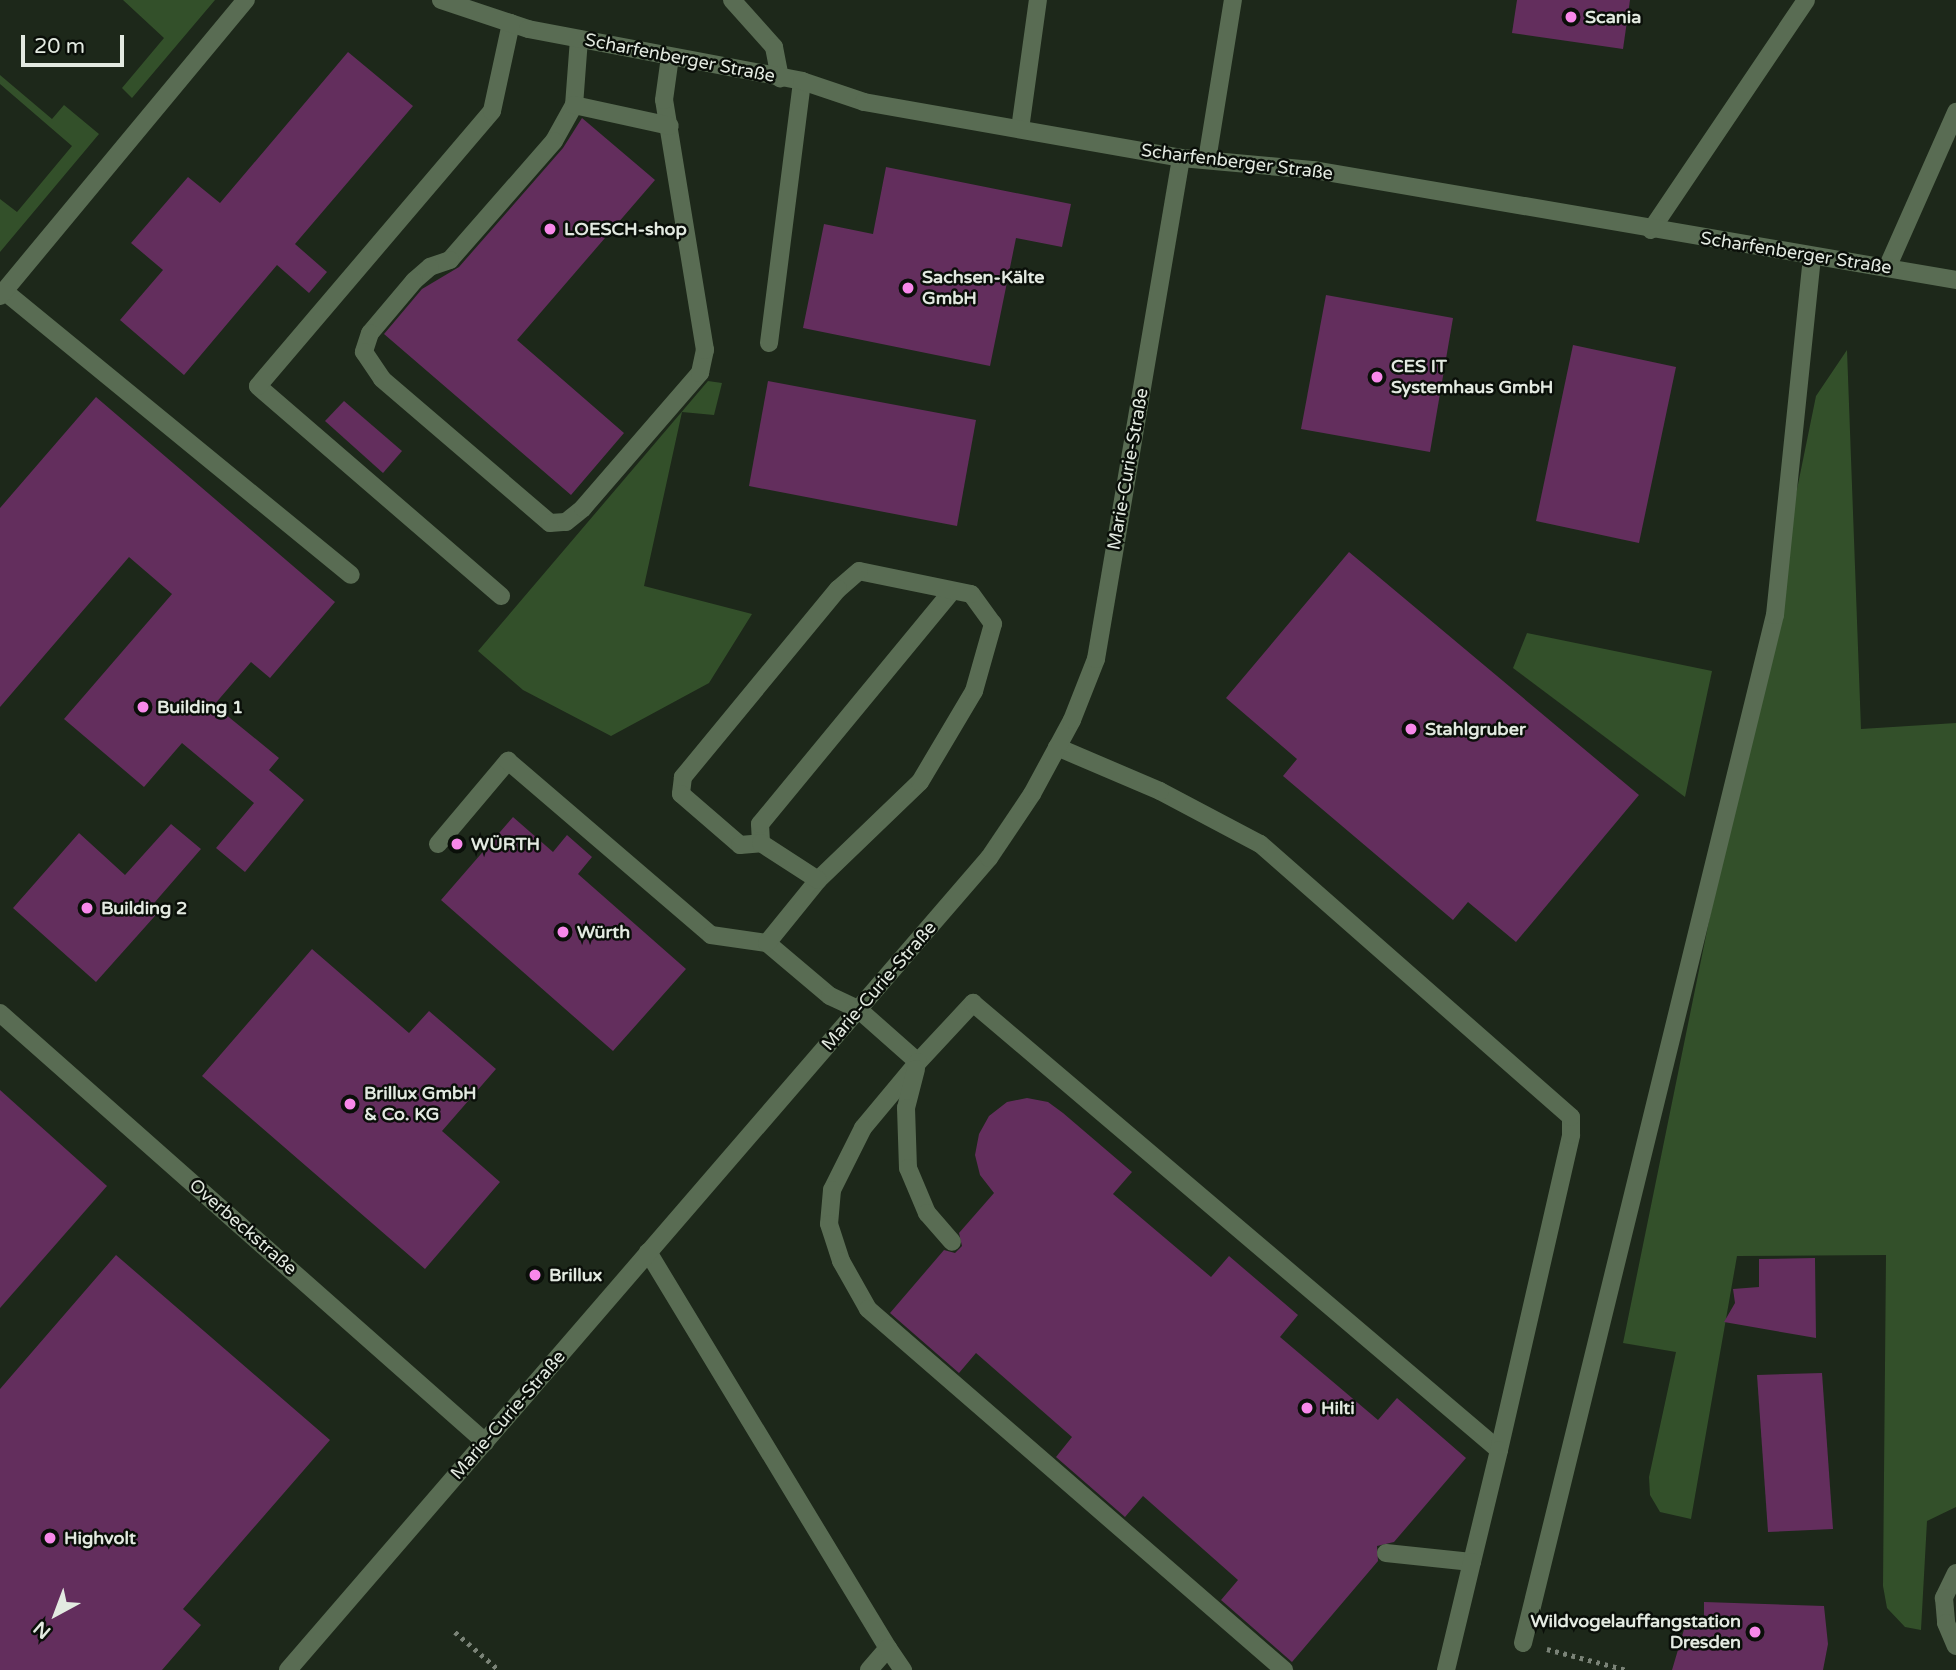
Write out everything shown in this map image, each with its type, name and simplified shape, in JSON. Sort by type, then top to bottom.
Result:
[{"type":"street","points":[[246,0],[2,294],[351,575]]},
{"type":"street","name":"Scharfenberger Straße","points":[[441,0],[512,23],[579,39],[802,82],[864,102],[1181,158],[1314,170],[1651,230],[1956,280]]},
{"type":"street","points":[[732,0],[774,47],[780,78]]},
{"type":"street","points":[[1020,129],[1038,0]]},
{"type":"street","points":[[1207,160],[1233,0]]},
{"type":"street","points":[[1651,230],[1806,0]]},
{"type":"street","points":[[501,596],[258,386],[492,111],[512,23]]},
{"type":"street","points":[[579,39],[574,105],[554,141],[450,260],[430,267],[397,302],[370,333],[364,352],[382,379],[550,523],[566,522],[583,508],[700,373],[705,350],[664,100],[670,57]]},
{"type":"street","points":[[769,343],[802,82]]},
{"type":"street","points":[[574,105],[670,126]]},
{"type":"street","points":[[1887,268],[1956,112]]},
{"type":"street","name":"Marie-Curie-Straße","points":[[288,1670],[989,858],[1057,747],[1097,659],[1181,158]]},
{"type":"street","points":[[1523,1643],[1775,615],[1812,256]]},
{"type":"street","points":[[767,943],[818,880],[920,782],[974,691],[993,624],[971,594],[859,571],[838,589],[683,777],[681,794],[740,845],[761,843],[818,880]]},
{"type":"street","points":[[761,843],[760,824],[952,591]]},
{"type":"street","points":[[1057,747],[1160,791],[1260,844],[1571,1117],[1499,1450],[1446,1670]]},
{"type":"street","points":[[438,844],[508,761],[712,935],[767,943],[830,996],[858,1009],[918,1062]]},
{"type":"street","points":[[1284,1670],[868,1309],[841,1261],[829,1224],[832,1190],[863,1128],[918,1062],[973,1003],[1499,1450]]},
{"type":"street","name":"Overbeckstraße","points":[[0,1013],[485,1441]]},
{"type":"street","points":[[918,1062],[906,1108],[908,1168],[927,1213],[951,1242]]},
{"type":"street","points":[[648,1252],[903,1670]]},
{"type":"street","points":[[1386,1553],[1472,1562]]},
{"type":"street","points":[[1956,1573],[1944,1598],[1946,1623],[1956,1646]]},
{"type":"street","points":[[869,1670],[888,1648]]},
{"type":"path","points":[[455,1632],[499,1670]]},
{"type":"path","points":[[1523,1643],[1628,1670]]},
{"type":"green space","points":[[123,0],[215,0],[132,98],[122,88],[164,38]]},
{"type":"green space","points":[[0,75],[52,119],[64,105],[99,134],[0,252],[0,199],[17,212],[72,146],[0,84]]},
{"type":"green space","points":[[1847,350],[1861,729],[1956,723],[1956,1507],[1927,1521],[1921,1630],[1905,1627],[1887,1608],[1883,1586],[1886,1255],[1737,1256],[1691,1519],[1660,1512],[1650,1495],[1649,1477],[1676,1352],[1623,1343],[1816,396]]},
{"type":"green space","points":[[708,381],[722,383],[714,415],[682,412],[644,586],[752,614],[709,683],[611,736],[523,690],[478,651]]},
{"type":"green space","points":[[1527,633],[1712,671],[1685,797],[1513,668]]},
{"type":"building","name":"Scania","points":[[1517,0],[1630,0],[1623,49],[1512,33]]},
{"type":"building","points":[[348,52],[413,106],[295,244],[327,272],[309,293],[277,265],[184,375],[120,320],[163,270],[131,243],[188,177],[220,203]]},
{"type":"building","points":[[582,118],[655,180],[517,340],[624,433],[571,495],[384,334],[422,289],[459,267],[563,148]]},
{"type":"building","name":"Sachsen-Kälte GmbH","points":[[886,167],[1071,204],[1062,247],[1016,238],[990,366],[803,328],[824,224],[873,234]]},
{"type":"building","name":"CES IT Systemhaus GmbH","points":[[1326,295],[1453,318],[1430,452],[1301,429]]},
{"type":"building","points":[[1573,345],[1676,367],[1639,543],[1536,521]]},
{"type":"building","points":[[768,381],[976,420],[957,526],[749,486]]},
{"type":"building","points":[[96,397],[335,602],[270,678],[251,662],[214,705],[279,758],[269,770],[304,800],[245,872],[216,848],[254,803],[182,743],[144,787],[64,719],[172,594],[129,557],[0,707],[0,508]]},
{"type":"building","points":[[344,401],[402,451],[383,473],[325,421]]},
{"type":"building","name":"Stahlgruber","points":[[1349,552],[1639,795],[1516,942],[1468,902],[1453,920],[1283,776],[1297,759],[1226,698]]},
{"type":"building","points":[[513,817],[553,852],[567,835],[592,857],[578,874],[686,969],[613,1051],[441,900]]},
{"type":"building","name":"Building 2","points":[[171,824],[201,849],[155,902],[162,908],[96,982],[13,908],[79,833],[125,875]]},
{"type":"building","name":"Brillux GmbH & Co. KG","points":[[312,949],[409,1033],[429,1011],[496,1069],[442,1131],[500,1182],[425,1269],[202,1076]]},
{"type":"building","points":[[0,1090],[107,1186],[0,1308]]},
{"type":"building","points":[[1027,1098],[1048,1102],[1132,1172],[1113,1194],[1211,1277],[1229,1256],[1298,1315],[1280,1337],[1378,1420],[1397,1398],[1466,1458],[1394,1542],[1377,1546],[1378,1561],[1292,1662],[1221,1600],[1238,1580],[1143,1496],[1125,1517],[1056,1457],[1072,1437],[976,1353],[959,1373],[890,1313],[944,1250],[955,1253],[962,1246],[959,1233],[994,1193],[980,1175],[975,1155],[979,1134],[989,1116],[1007,1102]]},
{"type":"building","points":[[116,1255],[330,1440],[183,1609],[201,1625],[162,1670],[0,1670],[0,1389]]},
{"type":"building","points":[[1815,1258],[1816,1338],[1724,1322],[1735,1303],[1733,1289],[1759,1287],[1759,1259]]},
{"type":"building","points":[[1822,1373],[1833,1529],[1768,1532],[1757,1375]]},
{"type":"building","name":"Wildvogelauffangstation Dresden","points":[[1704,1602],[1824,1606],[1828,1644],[1823,1670],[1672,1670],[1688,1616],[1704,1620]]},
{"type":"place","name":"Scania","points":[[1571,17]]},
{"type":"place","name":"LOESCH-shop","points":[[550,229]]},
{"type":"place","name":"Sachsen-Kälte GmbH","points":[[908,288]]},
{"type":"place","name":"CES IT Systemhaus GmbH","points":[[1377,377]]},
{"type":"place","name":"Building 1","points":[[143,707]]},
{"type":"place","name":"Stahlgruber","points":[[1411,729]]},
{"type":"place","name":"WÜRTH","points":[[457,844]]},
{"type":"place","name":"Building 2","points":[[87,908]]},
{"type":"place","name":"Würth","points":[[563,932]]},
{"type":"place","name":"Brillux GmbH & Co. KG","points":[[350,1104]]},
{"type":"place","name":"Brillux","points":[[535,1275]]},
{"type":"place","name":"Hilti","points":[[1307,1408]]},
{"type":"place","name":"Highvolt","points":[[50,1538]]},
{"type":"place","name":"Wildvogelauffangstation Dresden","points":[[1755,1632]]}]
